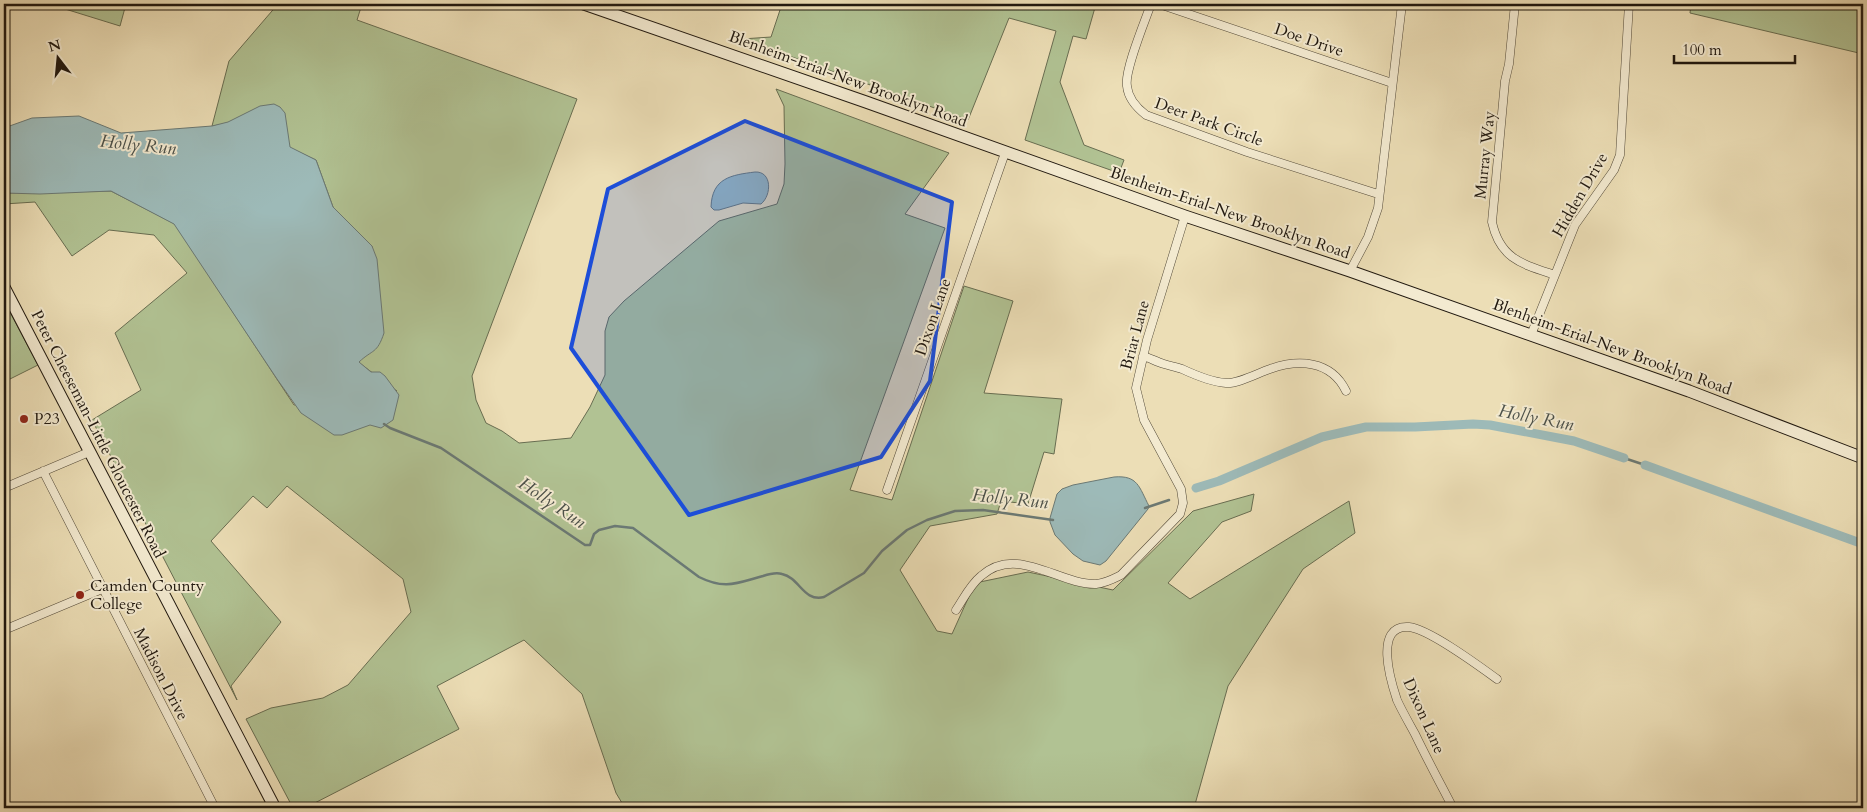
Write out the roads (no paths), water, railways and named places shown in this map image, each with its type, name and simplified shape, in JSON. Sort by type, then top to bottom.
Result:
[{"type":"main road","name":"Blenheim-Erial-New Brooklyn Road","points":[[584,4],[1689,391],[1863,458]]},
{"type":"main road","name":"Peter Cheeseman-Little Gloucester Road","points":[[4,287],[275,808]]},
{"type":"street","name":"Deer Park Circle","points":[[1151,4],[1126,76],[1128,93],[1139,109],[1146,115],[1247,152],[1378,194]]},
{"type":"street","name":"Doe Drive","points":[[1160,4],[1392,83]]},
{"type":"street","points":[[1350,271],[1368,237],[1378,208],[1378,194],[1402,4]]},
{"type":"street","name":"Murray Way","points":[[1515,4],[1509,64],[1505,81],[1492,222],[1496,240],[1511,256],[1532,268],[1555,275]]},
{"type":"street","name":"Hidden Drive","points":[[1531,335],[1575,225],[1614,170],[1620,155],[1629,4]]},
{"type":"street","name":"Dixon Lane","points":[[887,490],[1005,153]]},
{"type":"street","name":"Briar Lane","points":[[956,610],[969,589],[984,574],[1008,565],[1034,566],[1084,583],[1097,584],[1109,581],[1122,574],[1180,514],[1183,503],[1179,486],[1144,420],[1136,388],[1143,356],[1185,216]]},
{"type":"street","points":[[1143,356],[1181,368],[1194,375],[1227,384],[1287,364],[1298,362],[1310,363],[1322,366],[1336,376],[1346,391]]},
{"type":"street","points":[[4,488],[90,452]]},
{"type":"street","name":"Madison Drive","points":[[43,471],[215,808]]},
{"type":"street","points":[[4,630],[102,589]]},
{"type":"street","name":"Dixon Lane","points":[[1453,808],[1398,700],[1390,675],[1386,653],[1387,644],[1394,632],[1401,628],[1409,627],[1437,639],[1497,678]]},
{"type":"water","points":[[274,104],[285,113],[290,147],[316,160],[333,207],[372,246],[377,259],[384,333],[377,348],[359,362],[371,372],[380,372],[385,376],[399,395],[393,420],[381,428],[370,425],[342,435],[334,435],[301,413],[174,224],[111,191],[40,194],[4,193],[4,128],[32,118],[79,116],[121,133],[212,126],[228,122],[260,106]]},
{"type":"water","points":[[755,172],[765,175],[769,184],[765,200],[761,204],[743,203],[719,210],[714,210],[711,207],[715,190],[724,180]]},
{"type":"water","points":[[1114,477],[1133,480],[1140,488],[1149,506],[1148,509],[1106,561],[1100,565],[1083,561],[1073,554],[1055,535],[1050,518],[1057,494],[1062,489],[1073,485]]},
{"type":"waterway","name":"Holly Run","points":[[384,424],[441,448],[585,545],[590,545],[594,534],[599,530],[615,526],[633,528],[699,577],[708,581],[731,584],[780,573],[788,576],[806,593],[817,598],[824,597],[864,573],[882,551],[907,530],[927,520],[955,511],[983,510],[1053,520]]},
{"type":"waterway","name":"Holly Run","points":[[1196,488],[1219,481],[1322,437],[1366,427],[1490,425],[1574,441],[1624,458]]},
{"type":"waterway","name":"Holly Run","points":[[1624,458],[1645,465]]},
{"type":"waterway","name":"Holly Run","points":[[1645,465],[1863,544]]},
{"type":"waterway","name":"Holly Run","points":[[1145,508],[1169,500]]},
{"type":"place","name":"P23","points":[[24,419]]},
{"type":"place","name":"Camden County College","points":[[80,595]]}]
